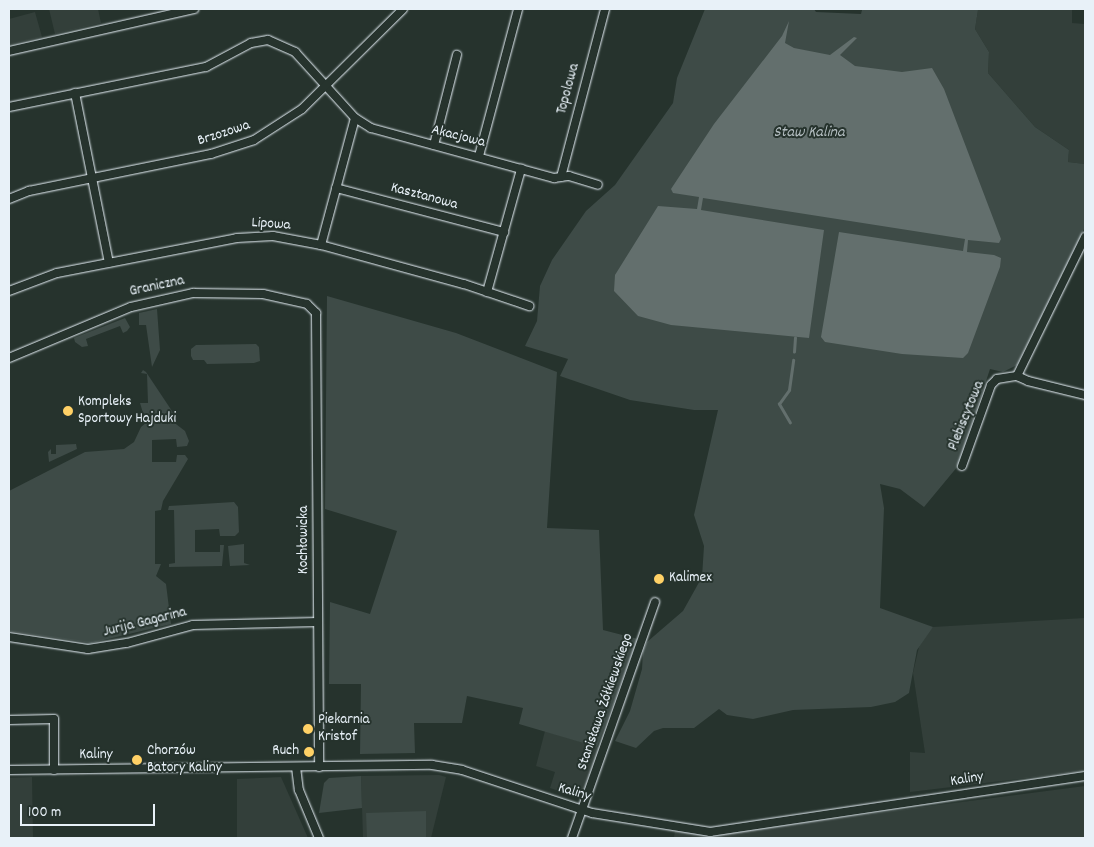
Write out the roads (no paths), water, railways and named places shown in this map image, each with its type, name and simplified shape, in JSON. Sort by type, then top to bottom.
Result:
[{"type":"street","points":[[9,51],[194,9]]},
{"type":"street","name":"Brzozowa","points":[[9,199],[93,177],[211,154],[245,144],[293,116],[403,9]]},
{"type":"street","points":[[479,156],[518,9]]},
{"type":"street","name":"Topolowa","points":[[561,177],[605,9]]},
{"type":"street","points":[[9,107],[206,67],[220,62],[251,43],[268,40],[295,52],[327,85]]},
{"type":"street","points":[[434,145],[457,55]]},
{"type":"street","name":"Akacjowa","points":[[327,85],[355,118],[371,128],[521,168],[598,185]]},
{"type":"street","points":[[75,93],[109,263]]},
{"type":"street","points":[[321,245],[355,118]]},
{"type":"street","points":[[487,292],[521,168]]},
{"type":"street","name":"Kasztanowa","points":[[336,188],[504,232]]},
{"type":"street","name":"Lipowa","points":[[9,291],[57,273],[248,236],[278,236],[321,245],[487,292],[529,306]]},
{"type":"street","points":[[1085,237],[1079,263],[1017,376],[1028,382],[1085,395]]},
{"type":"street","name":"Graniczna","points":[[9,358],[131,306],[193,293],[263,294],[307,304],[316,313]]},
{"type":"street","name":"Kochłowicka","points":[[316,313],[319,767]]},
{"type":"street","name":"Plebiscytowa","points":[[962,466],[991,385],[998,379],[1017,376]]},
{"type":"street","name":"Stanisława Żółkiewskiego","points":[[572,838],[655,602]]},
{"type":"street","name":"Jurija Gagarina","points":[[9,637],[88,649],[127,644],[193,625],[318,622]]},
{"type":"street","points":[[9,720],[54,719],[54,770]]},
{"type":"street","name":"Kaliny","points":[[9,770],[432,764],[462,770],[582,810],[710,832],[1085,776]]},
{"type":"street","points":[[296,767],[299,790],[319,838]]},
{"type":"water","name":"Staw Kalina","points":[[789,21],[785,43],[794,48],[830,55],[854,37],[857,38],[840,55],[855,66],[902,72],[932,68],[944,89],[1001,239],[999,243],[968,240],[967,252],[994,255],[1001,258],[1000,267],[968,353],[963,358],[902,354],[825,342],[821,337],[839,232],[963,251],[965,239],[703,198],[701,210],[824,230],[809,338],[671,325],[638,316],[614,291],[615,275],[658,206],[697,209],[699,197],[673,193],[671,189],[714,124],[782,36]]},
{"type":"waterway","points":[[794,352],[795,338]]},
{"type":"waterway","points":[[790,423],[779,404],[789,390],[793,360]]},
{"type":"place","name":"Kompleks Sportowy Hajduki","points":[[68,411]]},
{"type":"place","name":"Kalimex","points":[[659,579]]},
{"type":"place","name":"Piekarnia Kristof","points":[[308,729]]},
{"type":"place","name":"Ruch","points":[[309,752]]},
{"type":"place","name":"Chorzów Batory Kaliny","points":[[137,760]]}]
